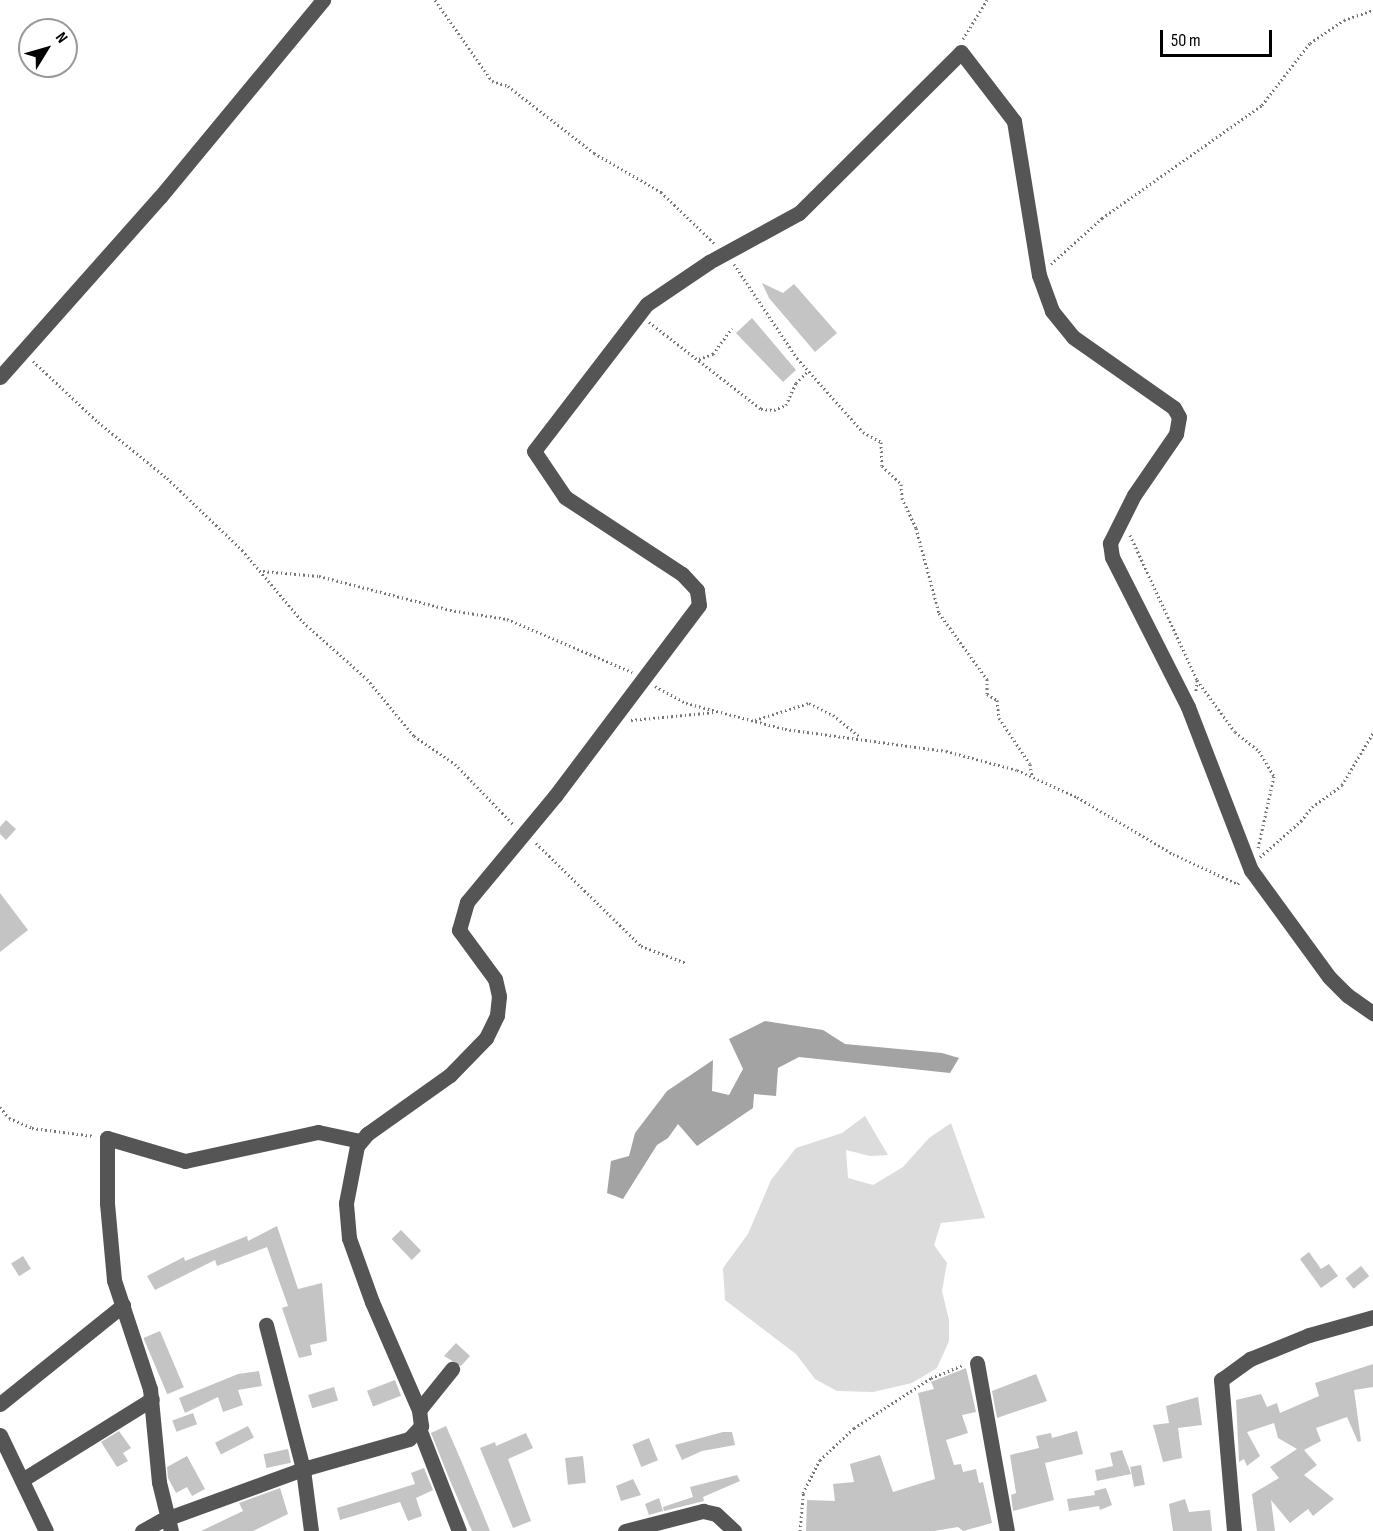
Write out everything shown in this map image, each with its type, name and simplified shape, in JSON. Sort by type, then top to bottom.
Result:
[{"type":"street","points":[[0,377],[160,196],[323,0]]},
{"type":"street","points":[[459,1531],[420,1431],[419,1410],[349,1238],[345,1203],[360,1140],[464,1064],[493,1025],[499,1005],[495,979],[461,934],[459,924],[467,902],[645,679],[697,609],[697,590],[670,566],[565,497],[533,453],[638,314],[725,253],[799,213],[961,52],[1014,121],[1039,275],[1052,310],[1073,337],[1177,412],[1176,434],[1140,486],[1122,520],[1110,551],[1188,707],[1251,870],[1329,976],[1347,995],[1373,1013]]},
{"type":"street","points":[[170,1525],[159,1482],[152,1399],[123,1305],[110,1249],[107,1138],[185,1161],[318,1132],[360,1140]]},
{"type":"street","points":[[0,1404],[123,1305]]},
{"type":"street","points":[[1234,1531],[1221,1380],[1250,1359],[1309,1335],[1373,1317]]},
{"type":"street","points":[[266,1325],[303,1469],[310,1531]]},
{"type":"street","points":[[977,1363],[1007,1531]]},
{"type":"street","points":[[419,1410],[452,1369]]},
{"type":"street","points":[[22,1480],[152,1399]]},
{"type":"street","points":[[142,1531],[170,1525],[303,1469],[400,1442],[420,1431]]},
{"type":"street","points":[[0,1435],[46,1531]]},
{"type":"street","points":[[625,1531],[704,1511],[716,1515],[734,1531]]},
{"type":"path","points":[[435,0],[492,81],[508,87],[594,153],[661,192],[725,253],[809,370],[862,432],[881,442],[882,466],[902,484],[902,498],[916,528],[939,613],[987,679],[987,694],[997,700],[999,718],[1030,765],[1032,776]]},
{"type":"path","points":[[961,52],[963,39],[987,0]]},
{"type":"path","points":[[1039,275],[1102,218],[1262,105],[1310,43],[1344,20],[1373,10]]},
{"type":"path","points":[[638,314],[761,409],[774,410],[786,405],[796,382],[809,370]]},
{"type":"path","points":[[699,359],[713,354],[732,328]]},
{"type":"path","points":[[23,352],[98,422],[167,478],[263,572],[303,622],[367,679],[414,736],[455,764],[510,822],[524,831],[641,946],[686,963]]},
{"type":"path","points":[[1122,520],[1197,680],[1235,732],[1259,751],[1274,776],[1257,860],[1301,821],[1311,807],[1342,785],[1373,734]]},
{"type":"path","points":[[263,572],[319,576],[450,610],[507,619],[645,679],[680,700],[718,712],[814,736],[867,740],[946,751],[1032,776],[1217,875],[1238,884],[1251,870]]},
{"type":"path","points":[[1188,707],[1198,689],[1197,680]]},
{"type":"path","points":[[755,720],[809,703],[867,740]]},
{"type":"path","points":[[604,730],[637,718],[718,712]]},
{"type":"path","points":[[0,1107],[9,1118],[32,1128],[107,1138]]},
{"type":"path","points":[[800,1531],[803,1493],[820,1460],[854,1428],[931,1378],[953,1366],[977,1363]]},
{"type":"shaded area","points":[[765,1021],[823,1030],[845,1044],[942,1053],[959,1058],[950,1073],[799,1057],[778,1068],[776,1096],[754,1094],[753,1108],[697,1146],[678,1124],[668,1138],[657,1145],[623,1199],[607,1193],[611,1161],[629,1156],[635,1133],[667,1091],[713,1060],[712,1091],[729,1095],[743,1069],[729,1039]]},
{"type":"shaded area","points":[[865,1116],[888,1155],[870,1156],[846,1150],[848,1178],[873,1185],[903,1167],[929,1138],[951,1123],[985,1218],[941,1223],[934,1245],[947,1263],[942,1291],[949,1320],[949,1341],[937,1368],[912,1383],[873,1392],[837,1391],[815,1379],[796,1354],[725,1300],[723,1268],[748,1234],[771,1180],[796,1148],[842,1133]]},
{"type":"building","points":[[762,283],[783,293],[794,284],[837,333],[815,352],[769,298]]},
{"type":"building","points":[[752,318],[796,370],[783,382],[736,333]]},
{"type":"building","points":[[6,820],[16,829],[6,840],[0,834],[0,827]]},
{"type":"building","points":[[0,893],[28,930],[0,952]]},
{"type":"building","points":[[277,1226],[298,1289],[322,1283],[327,1341],[310,1345],[312,1355],[299,1358],[282,1308],[288,1306],[267,1247],[217,1266],[215,1260],[155,1290],[147,1276],[184,1257],[185,1261],[247,1236],[248,1241]]},
{"type":"building","points":[[401,1230],[421,1251],[412,1260],[392,1239]]},
{"type":"building","points":[[1309,1252],[1321,1269],[1329,1264],[1338,1276],[1321,1288],[1300,1259]]},
{"type":"building","points":[[23,1256],[31,1269],[19,1276],[11,1263]]},
{"type":"building","points":[[1361,1266],[1369,1276],[1354,1289],[1345,1279]]},
{"type":"building","points":[[160,1331],[184,1387],[167,1394],[143,1338]]},
{"type":"building","points":[[456,1343],[470,1356],[461,1366],[444,1356]]},
{"type":"building","points":[[1373,1364],[1373,1387],[1354,1390],[1361,1441],[1358,1442],[1347,1417],[1316,1428],[1321,1441],[1304,1450],[1317,1465],[1304,1475],[1334,1499],[1313,1516],[1308,1509],[1290,1523],[1271,1500],[1275,1531],[1257,1531],[1252,1494],[1279,1478],[1270,1467],[1297,1449],[1278,1438],[1274,1423],[1247,1432],[1260,1456],[1247,1466],[1244,1459],[1239,1462],[1236,1400],[1261,1394],[1267,1407],[1277,1403],[1280,1413],[1319,1396],[1315,1383]]},
{"type":"building","points":[[966,1368],[976,1412],[962,1415],[968,1433],[946,1440],[954,1465],[961,1464],[963,1472],[976,1469],[979,1483],[983,1482],[992,1523],[963,1531],[958,1527],[934,1531],[806,1531],[807,1500],[835,1501],[833,1484],[854,1482],[850,1464],[880,1455],[893,1492],[935,1479],[918,1393],[934,1389],[931,1382]]},
{"type":"building","points":[[259,1371],[262,1386],[238,1390],[243,1405],[223,1412],[218,1397],[185,1413],[179,1398],[238,1374]]},
{"type":"building","points":[[1036,1374],[1047,1401],[997,1418],[992,1391]]},
{"type":"building","points":[[395,1380],[401,1396],[373,1407],[367,1391]]},
{"type":"building","points":[[334,1387],[338,1400],[312,1408],[308,1395]]},
{"type":"building","points":[[1198,1397],[1202,1425],[1178,1428],[1182,1458],[1163,1462],[1153,1425],[1169,1423],[1166,1406]]},
{"type":"building","points":[[193,1413],[197,1424],[176,1432],[172,1421]]},
{"type":"building","points":[[248,1426],[254,1438],[221,1454],[215,1443]]},
{"type":"building","points":[[446,1426],[490,1531],[472,1531],[451,1483],[431,1433]]},
{"type":"building","points":[[119,1431],[131,1448],[123,1453],[128,1461],[117,1467],[101,1442]]},
{"type":"building","points":[[1077,1431],[1083,1454],[1045,1463],[1054,1500],[1013,1511],[1011,1495],[1016,1493],[1010,1455],[1039,1448],[1036,1436],[1051,1433],[1052,1438]]},
{"type":"building","points":[[723,1432],[732,1432],[735,1445],[702,1451],[682,1460],[675,1445]]},
{"type":"building","points":[[526,1433],[533,1448],[508,1459],[531,1521],[513,1528],[480,1448],[495,1442],[496,1446]]},
{"type":"building","points":[[649,1438],[658,1460],[641,1467],[632,1445]]},
{"type":"building","points":[[288,1449],[291,1463],[266,1468],[264,1454]]},
{"type":"building","points":[[1122,1450],[1131,1474],[1097,1481],[1095,1470],[1113,1466],[1110,1453]]},
{"type":"building","points":[[187,1456],[205,1489],[192,1496],[187,1487],[176,1493],[168,1478],[167,1467]]},
{"type":"building","points":[[583,1456],[586,1483],[568,1485],[565,1458]]},
{"type":"building","points":[[1141,1465],[1145,1485],[1134,1487],[1130,1467]]},
{"type":"building","points":[[424,1468],[433,1490],[416,1498],[422,1516],[408,1521],[400,1502],[340,1520],[337,1508],[415,1484],[411,1473]]},
{"type":"building","points":[[737,1475],[740,1481],[703,1497],[704,1501],[664,1511],[663,1507],[693,1497],[690,1487]]},
{"type":"building","points":[[633,1479],[641,1495],[621,1501],[616,1486]]},
{"type":"building","points":[[280,1488],[288,1514],[253,1531],[201,1531],[243,1511],[239,1503]]},
{"type":"building","points":[[1106,1488],[1112,1505],[1100,1510],[1099,1506],[1069,1511],[1067,1499],[1095,1495],[1094,1491]]},
{"type":"building","points":[[659,1498],[663,1511],[649,1515],[645,1504]]},
{"type":"building","points":[[1185,1499],[1189,1512],[1210,1510],[1212,1531],[1173,1531],[1169,1504]]}]
